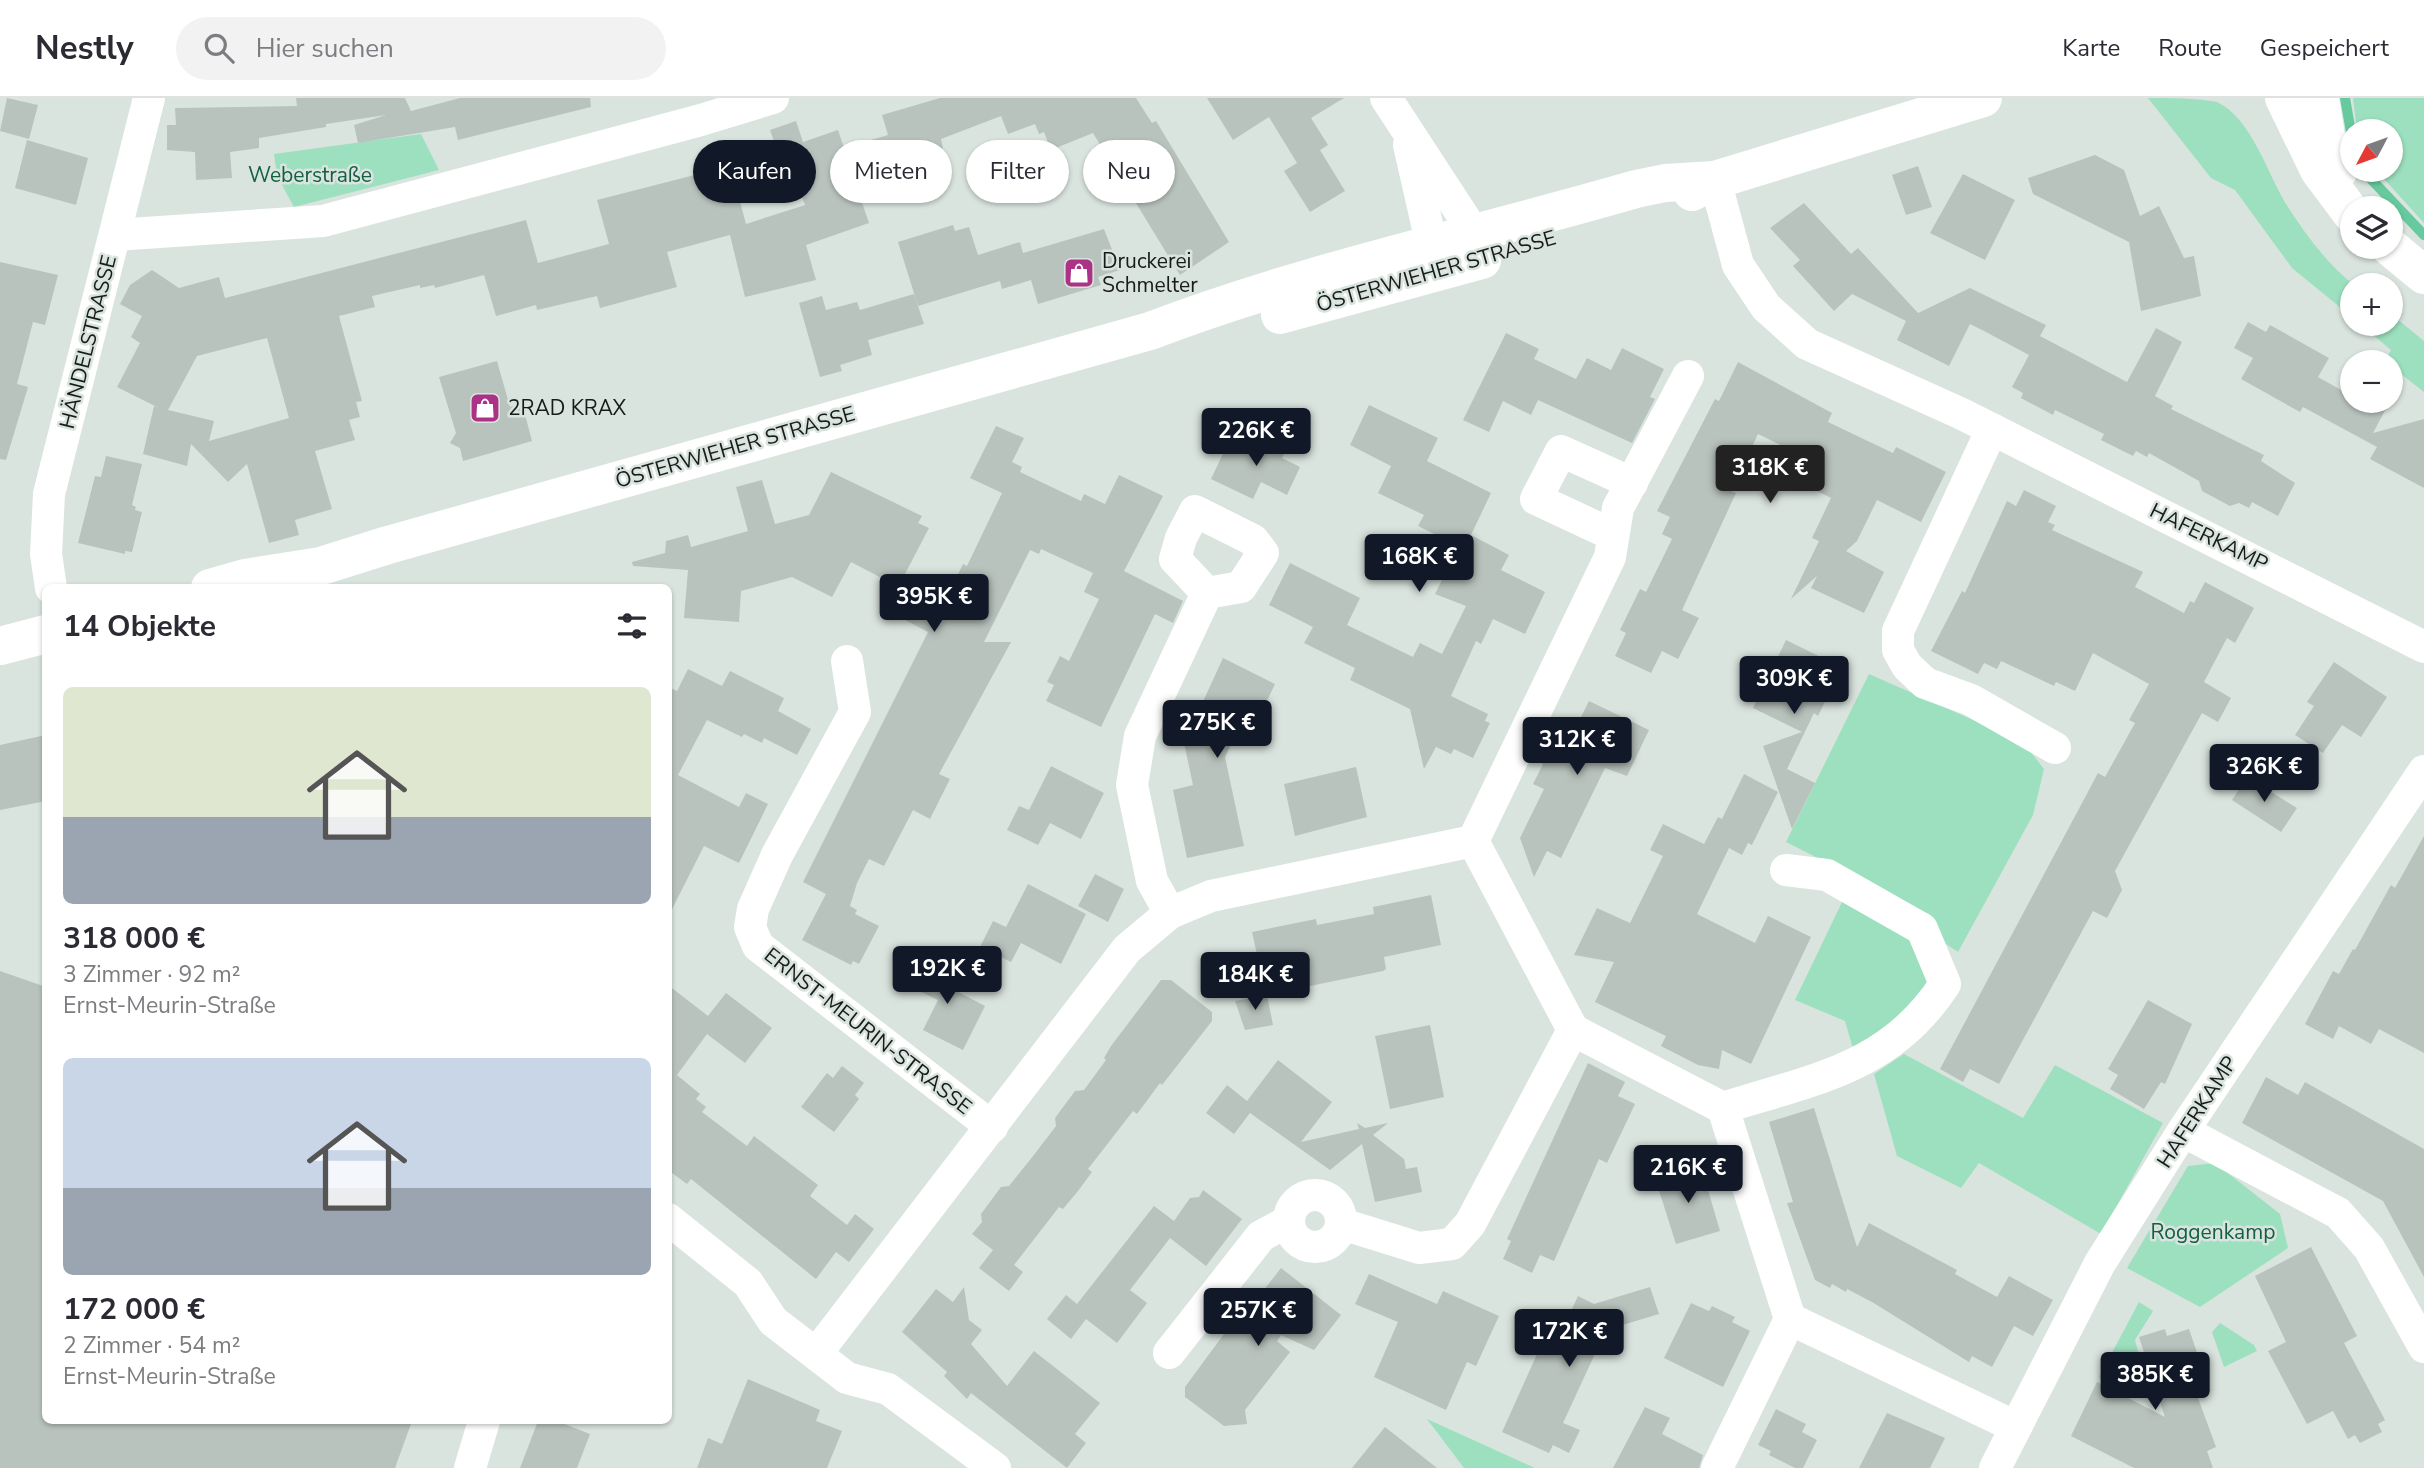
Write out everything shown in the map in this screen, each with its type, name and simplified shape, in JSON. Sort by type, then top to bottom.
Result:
[{"type":"street","name":"HÄNDELSTRASSE","points":[[50,584],[46,554],[49,494],[149,98]]},
{"type":"street","points":[[115,235],[323,222],[689,124],[773,98]]},
{"type":"street","points":[[1386,98],[1465,219],[1474,248]]},
{"type":"street","points":[[2284,98],[2319,170],[2340,198]]},
{"type":"street","points":[[2320,98],[2326,136],[2345,185],[2353,196]]},
{"type":"street","name":"ÖSTERWIEHER STRASSE","points":[[297,584],[323,577],[428,533],[1150,331],[1217,328],[1296,311],[1435,259],[1669,203],[1715,180],[1983,99]]},
{"type":"street","points":[[1407,133],[1435,259]]},
{"type":"street","name":"HAFERKAMP","points":[[1715,180],[1738,265],[1766,307],[1807,344],[1992,429],[2424,647]]},
{"type":"street","points":[[2403,258],[2424,275]]},
{"type":"street","points":[[1688,376],[1618,508],[1610,557],[1473,841],[1573,1030],[1723,1108],[1790,1319],[1717,1468]]},
{"type":"street","points":[[1992,429],[1898,631],[1898,650],[1907,666],[1926,683],[1971,700],[2055,748]]},
{"type":"street","points":[[1613,535],[1536,499],[1561,451],[1632,482]]},
{"type":"street","name":"ÖSTERWIEHER STRASSE","points":[[224,584],[245,578],[323,577]]},
{"type":"street","points":[[1170,913],[1152,881],[1132,785],[1140,736],[1207,593]]},
{"type":"street","points":[[0,646],[42,635]]},
{"type":"street","name":"ERNST-MEURIN-STRASSE","points":[[847,661],[855,712],[777,855],[753,909],[750,927],[758,946],[992,1127]]},
{"type":"street","points":[[0,673],[42,662]]},
{"type":"street","name":"HAFERKAMP","points":[[1995,1468],[2100,1263],[2183,1131],[2424,771]]},
{"type":"street","name":"ERNST-MEURIN-STRASSE","points":[[817,1354],[1127,949],[1170,913],[1210,896],[1473,841]]},
{"type":"street","points":[[1723,1108],[1871,1058],[1930,1007],[1945,984],[1922,929],[1826,875],[1786,870]]},
{"type":"street","points":[[1169,1353],[1261,1236],[1287,1223],[1295,1201],[1315,1193],[1336,1202],[1342,1224],[1419,1248],[1452,1244],[1470,1224],[1573,1030]]},
{"type":"street","points":[[2183,1131],[2338,1213],[2369,1248],[2424,1347]]},
{"type":"street","points":[[672,1222],[748,1283],[774,1321],[847,1378],[888,1389],[995,1468]]},
{"type":"street","points":[[1790,1319],[2016,1427]]},
{"type":"street","points":[[470,1468],[483,1424]]},
{"type":"green space","points":[[2148,98],[2217,102],[2240,121],[2250,134],[2288,207],[2326,259],[2340,273],[2340,307],[2292,268],[2235,190],[2211,178]]},
{"type":"green space","points":[[2353,98],[2424,98],[2424,223],[2403,200],[2403,196],[2400,196],[2387,182],[2403,182],[2403,119],[2356,119]]},
{"type":"green space","name":"Weberstraße","points":[[421,134],[439,170],[294,207],[277,176],[274,154]]},
{"type":"green space","points":[[2403,324],[2424,341],[2424,392],[2403,375],[2403,350],[2391,350],[2374,336],[2403,336]]},
{"type":"green space","points":[[1869,674],[2023,742],[2044,769],[2033,815],[1958,952],[1946,944],[1931,915],[1786,842]]},
{"type":"green space","points":[[1844,898],[1912,934],[1926,965],[1927,988],[1922,1002],[1854,1052],[1845,1021],[1795,1000]]},
{"type":"green space","points":[[1904,1054],[2023,1118],[2055,1065],[2163,1123],[2101,1234],[1979,1163],[1961,1188],[1897,1156],[1874,1074]]},
{"type":"green space","name":"Roggenkamp","points":[[2215,1163],[2280,1214],[2288,1248],[2200,1307],[2127,1268],[2188,1166]]},
{"type":"green space","points":[[2139,1302],[2153,1311],[2135,1340],[2146,1382],[2140,1395],[2099,1377]]},
{"type":"green space","points":[[2220,1323],[2254,1345],[2257,1351],[2224,1367],[2212,1332]]},
{"type":"green space","points":[[1427,1419],[1535,1468],[1464,1468]]},
{"type":"building","points":[[7,98],[38,105],[29,139],[0,131]]},
{"type":"building","points":[[296,98],[405,98],[411,111],[460,98],[590,98],[591,107],[458,140],[455,127],[358,143],[354,125],[386,115],[326,124],[326,127],[259,138],[259,148],[230,152],[232,178],[196,180],[195,152],[167,150],[167,125],[176,125],[175,108],[297,106]]},
{"type":"building","points":[[940,98],[1136,98],[1152,123],[1156,121],[1167,140],[1097,140],[1093,133],[1069,143],[1069,140],[1047,140],[1044,132],[1039,134],[1035,124],[1008,134],[1001,116],[941,140],[871,140],[888,135],[882,115]]},
{"type":"building","points":[[1207,98],[1344,98],[1311,118],[1328,145],[1320,150],[1345,191],[1310,212],[1284,171],[1297,163],[1269,117],[1233,140]]},
{"type":"building","points":[[796,121],[802,140],[773,140],[770,130]]},
{"type":"building","points":[[838,130],[841,140],[830,140],[830,203],[862,203],[869,223],[806,245],[816,280],[745,297],[730,235],[667,252],[677,287],[600,308],[597,296],[537,310],[536,305],[496,316],[484,275],[435,288],[434,285],[420,288],[420,285],[372,296],[375,307],[339,316],[362,401],[356,402],[360,417],[349,420],[355,440],[315,451],[332,509],[295,520],[299,535],[269,543],[247,464],[228,482],[191,444],[187,466],[143,454],[154,406],[159,408],[117,387],[140,343],[131,337],[142,316],[120,304],[130,285],[152,270],[179,288],[219,277],[225,298],[526,220],[538,263],[609,244],[597,200],[693,175],[693,203],[740,203],[746,224],[805,205],[804,203],[816,203],[816,140],[809,140]],"holes":[[[267,338],[289,418],[209,441],[214,421],[168,410],[197,356]]]},
{"type":"building","points":[[27,140],[88,158],[76,205],[15,188]]},
{"type":"building","points":[[1175,152],[1229,242],[1180,275],[1136,203],[1175,203]]},
{"type":"building","points":[[2095,155],[2124,170],[2140,216],[2159,206],[2184,258],[2194,256],[2201,296],[2141,311],[2129,242],[2033,194],[2028,178]]},
{"type":"building","points":[[1918,166],[1932,207],[1906,215],[1892,175]]},
{"type":"building","points":[[1963,174],[2015,200],[1985,260],[1930,233]]},
{"type":"building","points":[[1804,203],[1851,254],[1858,248],[1918,313],[1970,288],[2046,325],[2040,336],[2127,382],[2156,328],[2182,342],[2155,396],[2173,406],[2171,409],[2264,455],[2261,461],[2295,483],[2278,516],[2252,502],[2249,508],[2239,503],[2230,506],[2202,491],[2199,481],[2149,453],[2147,457],[2136,451],[2133,456],[2101,440],[2104,434],[2055,410],[2053,415],[2021,398],[2023,393],[2012,387],[2029,355],[1970,324],[1949,366],[1897,340],[1906,321],[1852,294],[1834,311],[1793,266],[1800,260],[1770,228]]},
{"type":"building","points":[[953,225],[955,231],[969,227],[978,255],[1020,242],[1023,253],[1104,229],[1120,270],[1098,277],[1101,285],[1038,304],[1031,280],[1002,289],[1000,281],[918,306],[898,242]]},
{"type":"building","points":[[0,262],[58,275],[45,325],[33,322],[17,384],[28,387],[6,460],[0,459]]},
{"type":"building","points":[[914,294],[924,324],[868,340],[872,355],[840,365],[842,371],[820,377],[799,303],[822,296],[826,310],[857,302],[860,310]]},
{"type":"building","points":[[2248,322],[2266,332],[2270,325],[2329,358],[2318,377],[2340,389],[2340,413],[2384,413],[2373,433],[2424,419],[2424,488],[2370,459],[2377,447],[2303,407],[2300,412],[2241,379],[2253,358],[2234,348]]},
{"type":"building","points":[[1506,333],[1539,349],[1534,359],[1576,379],[1587,358],[1611,370],[1622,348],[1664,369],[1650,397],[1655,399],[1632,443],[1538,400],[1531,415],[1503,401],[1489,432],[1463,420]]},
{"type":"building","points":[[497,361],[510,407],[522,403],[532,441],[463,461],[460,448],[450,443],[456,433],[439,377]]},
{"type":"building","points":[[1738,362],[1832,413],[1828,422],[1893,453],[1896,447],[1946,472],[1921,522],[1877,500],[1857,541],[1846,551],[1884,572],[1864,613],[1811,588],[1817,576],[1791,599],[1819,541],[1812,538],[1831,498],[1809,487],[1821,465],[1758,434],[1731,491],[1736,493],[1682,610],[1699,618],[1678,659],[1662,651],[1651,673],[1615,656],[1626,633],[1620,630],[1640,589],[1646,592],[1672,539],[1662,534],[1670,517],[1657,511],[1715,399],[1719,401]]},
{"type":"building","points":[[1369,405],[1438,438],[1427,461],[1491,493],[1471,535],[1509,555],[1501,570],[1545,592],[1525,634],[1493,619],[1481,644],[1476,641],[1451,696],[1488,714],[1485,721],[1490,723],[1473,758],[1454,749],[1451,754],[1436,747],[1424,769],[1410,709],[1350,680],[1355,668],[1304,643],[1313,627],[1269,605],[1290,563],[1360,598],[1347,625],[1413,657],[1420,643],[1442,654],[1466,606],[1435,594],[1459,546],[1418,526],[1424,515],[1378,493],[1391,466],[1350,445]]},
{"type":"building","points":[[996,426],[1024,438],[1012,462],[1022,467],[1020,472],[1081,501],[1084,494],[1105,504],[1119,475],[1163,496],[1124,571],[1183,601],[1173,623],[1155,614],[1101,727],[1046,701],[1054,685],[1047,682],[1060,656],[1069,661],[1099,599],[1084,592],[1093,573],[1041,549],[1039,554],[1030,550],[984,642],[1011,642],[939,774],[950,779],[930,819],[913,810],[884,866],[869,859],[857,883],[850,906],[857,910],[855,914],[879,926],[859,964],[853,961],[851,965],[802,940],[826,894],[803,882],[928,632],[886,610],[899,587],[851,562],[832,597],[792,577],[741,591],[739,622],[684,618],[688,570],[633,566],[632,562],[665,553],[666,541],[688,535],[691,547],[748,531],[736,487],[762,480],[775,524],[809,515],[831,472],[922,516],[918,523],[929,528],[905,574],[948,595],[963,564],[967,566],[1002,493],[970,478]]},
{"type":"building","points":[[1260,435],[1287,448],[1282,458],[1300,467],[1287,495],[1261,482],[1253,499],[1211,479],[1229,441],[1252,452]]},
{"type":"building","points":[[106,456],[142,464],[132,505],[136,507],[135,510],[142,512],[132,552],[125,551],[125,554],[78,543],[95,476],[101,477]]},
{"type":"building","points":[[2024,490],[2056,506],[2048,522],[2055,525],[2052,530],[2143,572],[2135,587],[2184,613],[2190,601],[2194,603],[2205,582],[2254,608],[2235,643],[2227,638],[2204,682],[2231,698],[2218,722],[2202,713],[2115,871],[2122,890],[2107,918],[2093,911],[1999,1084],[1970,1069],[1963,1082],[1940,1069],[2098,773],[2105,777],[2135,723],[2129,720],[2149,684],[2093,653],[2075,691],[2056,682],[2054,686],[2001,661],[1997,669],[1984,663],[1978,674],[1931,651],[1962,591],[1965,593],[2007,501],[2016,506]]},
{"type":"building","points":[[1786,640],[1837,665],[1828,685],[1832,687],[1818,716],[1814,713],[1787,769],[1815,783],[1792,829],[1763,746],[1802,732],[1753,708]]},
{"type":"building","points":[[1223,658],[1275,684],[1255,726],[1243,720],[1225,757],[1244,846],[1187,858],[1173,790],[1193,785],[1184,743]]},
{"type":"building","points":[[2334,662],[2387,697],[2361,737],[2342,725],[2323,753],[2295,735],[2314,706],[2307,702]]},
{"type":"building","points":[[688,669],[722,686],[730,671],[784,698],[778,711],[811,729],[797,755],[764,738],[762,743],[744,734],[742,737],[707,720],[678,775],[739,807],[746,793],[768,804],[739,863],[704,846],[672,909],[672,689],[677,691]]},
{"type":"building","points":[[1589,701],[1649,730],[1627,776],[1605,768],[1561,858],[1547,851],[1534,877],[1520,838],[1544,789],[1533,784],[1543,764],[1533,760],[1544,736],[1564,746],[1568,743]]},
{"type":"building","points":[[42,736],[42,802],[0,810],[0,745]]},
{"type":"building","points":[[1051,766],[1104,793],[1081,839],[1050,823],[1038,845],[1007,830],[1019,806],[1029,810]]},
{"type":"building","points":[[1356,767],[1367,817],[1295,836],[1284,784]]},
{"type":"building","points":[[1744,774],[1778,792],[1752,845],[1748,843],[1742,855],[1729,848],[1697,914],[1755,943],[1768,916],[1811,937],[1751,1064],[1722,1050],[1719,1069],[1698,1065],[1661,1046],[1666,1036],[1595,1002],[1614,962],[1574,955],[1597,908],[1630,923],[1663,856],[1650,850],[1663,824],[1704,844],[1718,817],[1722,819]]},
{"type":"building","points":[[2247,777],[2297,808],[2281,832],[2232,800]]},
{"type":"building","points":[[2424,836],[2424,1053],[2379,1029],[2371,1044],[2339,1026],[2333,1039],[2305,1024],[2333,971],[2339,974],[2391,885],[2395,888]]},
{"type":"building","points":[[1095,874],[1124,889],[1108,922],[1078,906]]},
{"type":"building","points":[[1028,884],[1086,914],[1061,964],[1021,943],[1011,962],[980,947],[993,921],[1006,927]]},
{"type":"building","points":[[1431,895],[1441,945],[1384,957],[1386,969],[1383,971],[1266,995],[1252,932],[1316,919],[1317,925],[1374,914],[1373,907]]},
{"type":"building","points":[[924,960],[954,974],[947,986],[985,1006],[963,1050],[923,1030],[938,1000],[911,987]]},
{"type":"building","points":[[0,971],[42,986],[42,1424],[411,1424],[395,1468],[0,1468]]},
{"type":"building","points":[[1161,980],[1171,980],[1212,1012],[1212,1021],[1137,1114],[1133,1111],[1088,1169],[1092,1172],[1078,1191],[1063,1209],[1059,1207],[1014,1265],[1023,1272],[1009,1291],[979,1268],[993,1250],[972,1234],[982,1222],[981,1214],[1001,1187],[1009,1186],[1056,1126],[1055,1118],[1075,1091],[1084,1090],[1106,1060],[1104,1058],[1111,1046]]},
{"type":"building","points":[[672,988],[708,1016],[726,993],[772,1028],[745,1063],[707,1034],[677,1075],[700,1094],[696,1099],[706,1107],[702,1112],[747,1146],[754,1136],[818,1185],[810,1196],[847,1225],[855,1214],[874,1229],[849,1262],[836,1252],[816,1279],[691,1179],[687,1184],[672,1173]]},
{"type":"building","points":[[1267,995],[1273,1025],[1245,1030],[1235,1001]]},
{"type":"building","points":[[2148,1000],[2192,1024],[2165,1084],[2161,1082],[2144,1109],[2110,1089],[2118,1075],[2108,1069]]},
{"type":"building","points":[[1430,1025],[1444,1097],[1390,1109],[1375,1036]]},
{"type":"building","points":[[1278,1060],[1332,1102],[1301,1142],[1359,1129],[1357,1123],[1365,1128],[1388,1123],[1373,1135],[1404,1159],[1406,1169],[1417,1167],[1422,1192],[1375,1202],[1362,1144],[1330,1170],[1250,1113],[1234,1134],[1206,1113],[1227,1085],[1247,1101]]},
{"type":"building","points":[[1588,1063],[1625,1082],[1618,1096],[1635,1104],[1607,1163],[1599,1159],[1554,1261],[1540,1255],[1532,1273],[1503,1259],[1511,1241],[1507,1239]]},
{"type":"building","points":[[842,1066],[864,1083],[855,1095],[859,1099],[834,1132],[801,1107],[827,1073],[833,1078]]},
{"type":"building","points":[[2266,1077],[2298,1095],[2305,1082],[2424,1149],[2424,1277],[2383,1201],[2242,1123]]},
{"type":"building","points":[[1814,1108],[1857,1247],[1869,1223],[1957,1270],[1955,1274],[1997,1297],[2009,1276],[2053,1300],[2033,1336],[2014,1326],[1992,1367],[1972,1356],[1969,1362],[1872,1302],[1847,1289],[1846,1292],[1832,1284],[1830,1288],[1815,1280],[1787,1203],[1793,1202],[1769,1122]]},
{"type":"building","points":[[1701,1166],[1720,1231],[1676,1244],[1656,1181]]},
{"type":"building","points":[[1203,1190],[1242,1219],[1206,1266],[1170,1238],[1130,1290],[1147,1303],[1117,1343],[1086,1319],[1071,1339],[1047,1319],[1066,1295],[1077,1304],[1154,1206],[1174,1221],[1190,1198],[1199,1197]]},
{"type":"building","points":[[2311,1247],[2357,1336],[2344,1343],[2385,1420],[2378,1424],[2382,1432],[2360,1443],[2355,1435],[2348,1439],[2333,1411],[2307,1424],[2268,1351],[2286,1342],[2255,1276]]},
{"type":"building","points":[[1281,1268],[1341,1315],[1314,1350],[1281,1335],[1277,1341],[1290,1352],[1245,1410],[1247,1424],[1224,1426],[1185,1397],[1185,1387],[1232,1323],[1236,1326]]},
{"type":"building","points":[[1369,1274],[1437,1304],[1443,1291],[1499,1316],[1476,1366],[1467,1362],[1446,1410],[1374,1377],[1398,1322],[1355,1304]]},
{"type":"building","points":[[964,1287],[969,1320],[982,1330],[971,1344],[1007,1386],[1034,1351],[1100,1403],[1075,1434],[1086,1443],[1067,1468],[971,1393],[967,1399],[944,1376],[947,1372],[902,1332],[936,1289],[953,1302]]},
{"type":"building","points":[[1650,1287],[1659,1314],[1606,1330],[1563,1423],[1580,1430],[1569,1453],[1553,1445],[1549,1453],[1502,1432],[1546,1334],[1558,1339],[1578,1296],[1594,1304]]},
{"type":"building","points":[[1691,1303],[1709,1311],[1712,1306],[1735,1317],[1732,1322],[1750,1331],[1723,1387],[1664,1358]]},
{"type":"building","points":[[2165,1329],[2167,1336],[2189,1329],[2210,1391],[2198,1398],[2216,1447],[2207,1451],[2213,1468],[2134,1468],[2071,1436],[2097,1382],[2165,1417],[2139,1337]]},
{"type":"building","points":[[748,1379],[820,1410],[816,1421],[842,1431],[827,1468],[697,1468],[708,1438],[722,1444]]},
{"type":"building","points":[[1645,1407],[1670,1418],[1662,1434],[1703,1455],[1699,1468],[1613,1468]]},
{"type":"building","points":[[1776,1409],[1806,1424],[1802,1432],[1817,1440],[1803,1468],[1795,1468],[1769,1455],[1771,1451],[1758,1445]]},
{"type":"building","points":[[1887,1413],[1945,1438],[1930,1468],[1859,1468]]},
{"type":"building","points":[[537,1424],[565,1424],[590,1434],[577,1468],[520,1468]]},
{"type":"building","points":[[1385,1427],[1437,1468],[1352,1468]]},
{"type":"waterway","points":[[2345,98],[2349,119]]},
{"type":"waterway","points":[[2374,182],[2424,235]]},
{"type":"place","name":"Druckerei Schmelter","points":[[1079,273]]},
{"type":"place","name":"2RAD KRAX","points":[[485,408]]}]
